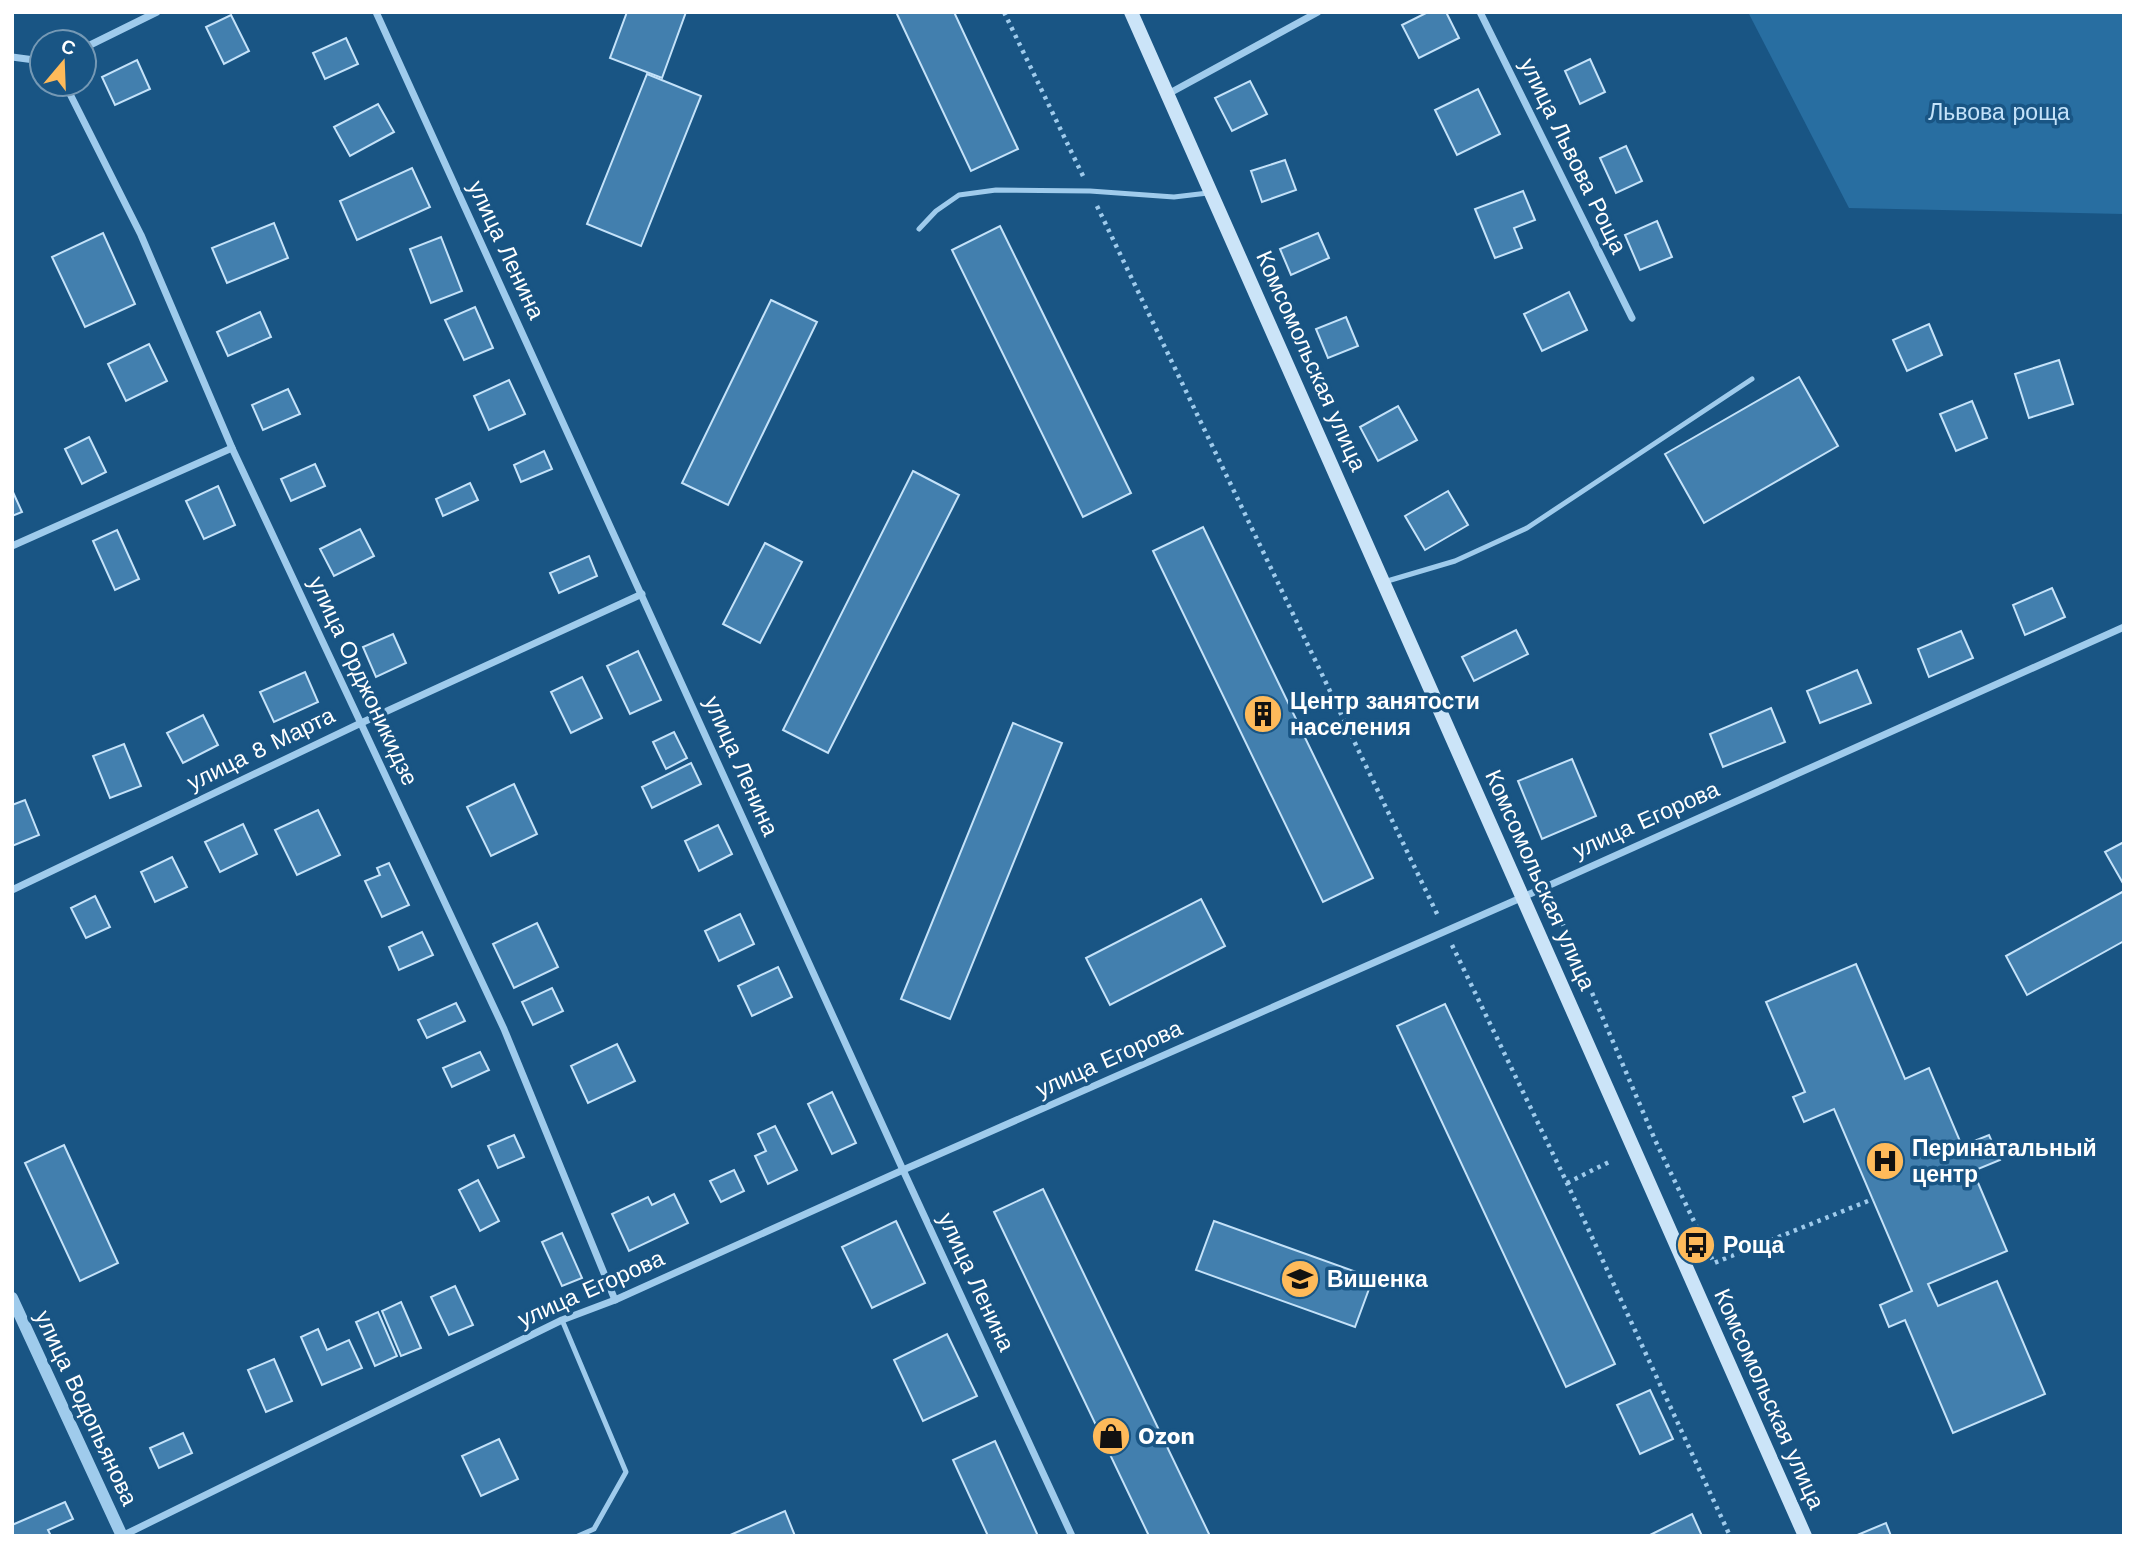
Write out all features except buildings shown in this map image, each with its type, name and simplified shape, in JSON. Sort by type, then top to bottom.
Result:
[{"type":"main road","name":"Комсомольская улица","points":[[1131,12],[1805,1536]]},
{"type":"street","points":[[98,41],[157,12]]},
{"type":"street","name":"улица Ленина","points":[[376,12],[1072,1536]]},
{"type":"street","points":[[1168,94],[1318,12]]},
{"type":"street","name":"улица Львова Роща","points":[[1480,12],[1632,318]]},
{"type":"street","name":"улица Орджоникидзе","points":[[72,98],[141,235],[232,448],[504,1029],[615,1300]]},
{"type":"street","points":[[12,546],[232,448]]},
{"type":"street","name":"улица 8 Марта","points":[[12,890],[361,723],[642,594]]},
{"type":"street","name":"улица Егорова","points":[[122,1536],[562,1320],[615,1300],[1523,897],[2120,628]]},
{"type":"street","name":"улица Водопьянова","points":[[12,1298],[122,1536]]},
{"type":"lane","points":[[919,229],[936,211],[959,195],[996,190],[1090,191],[1174,197],[1212,192]]},
{"type":"lane","points":[[1384,582],[1455,561],[1527,528],[1752,379]]},
{"type":"lane","points":[[562,1320],[626,1472],[594,1529],[578,1536]]},
{"type":"path","points":[[1004,12],[1567,1183],[1730,1536]]},
{"type":"path","points":[[1547,886],[1655,1140],[1714,1263],[1873,1199]]},
{"type":"path","points":[[1567,1183],[1611,1161]]},
{"type":"green space","name":"Львова роща","points":[[1748,12],[2124,12],[2124,214],[1849,208]]},
{"type":"place","name":"Центр занятости населения","points":[[1263,714]]},
{"type":"place","name":"Перинатальный центр","points":[[1885,1161]]},
{"type":"place","name":"Роща","points":[[1696,1245]]},
{"type":"place","name":"Вишенка","points":[[1300,1279]]},
{"type":"place","name":"Ozon","points":[[1111,1436]]}]
